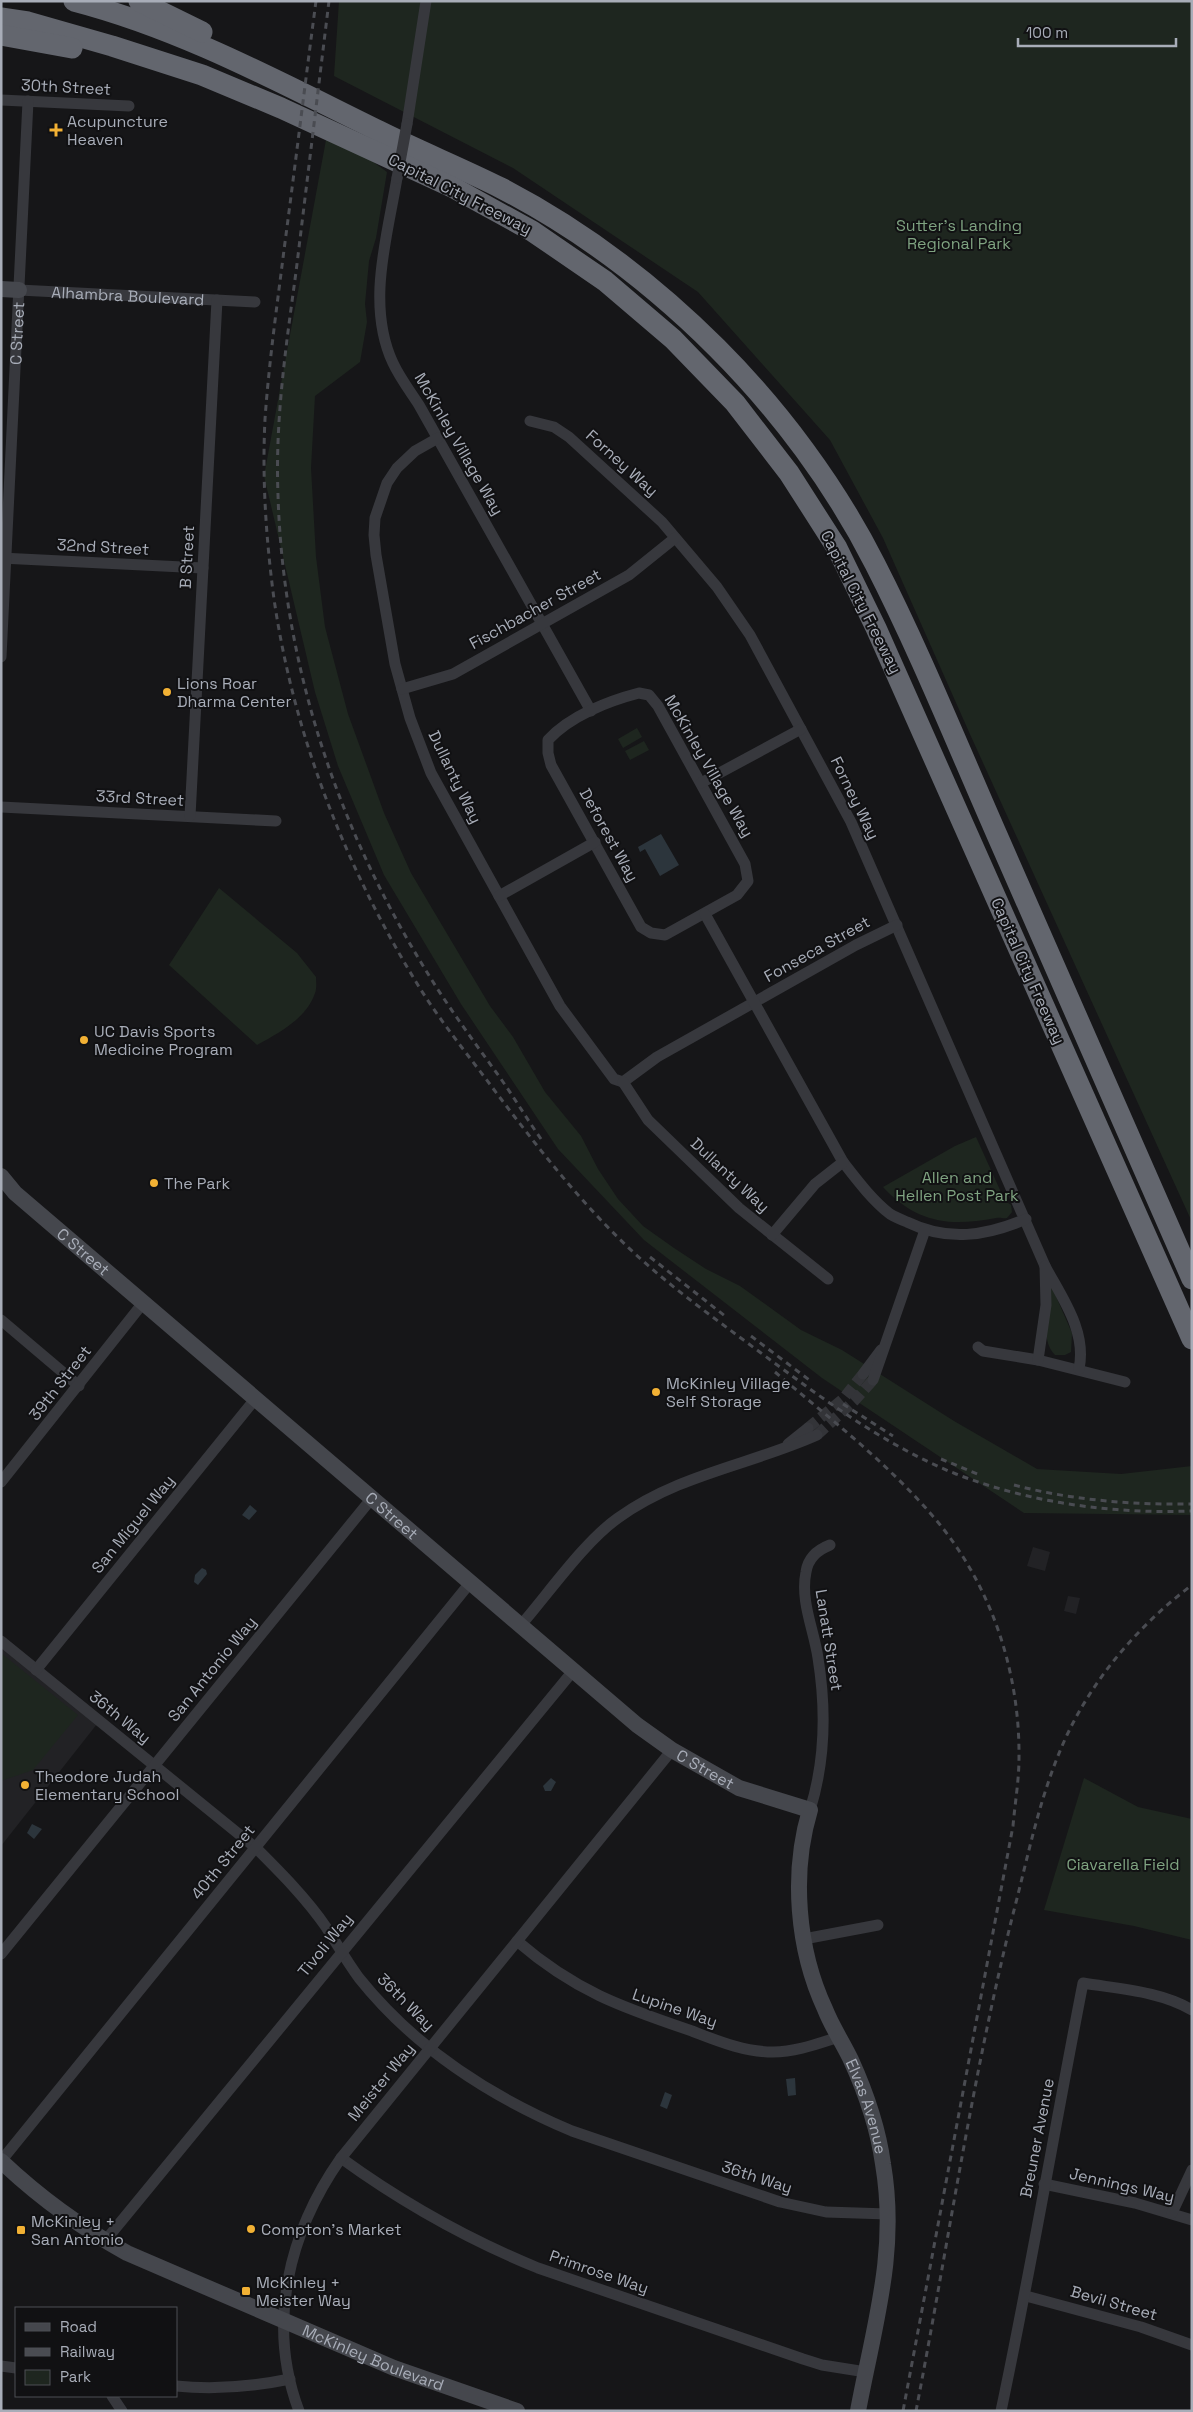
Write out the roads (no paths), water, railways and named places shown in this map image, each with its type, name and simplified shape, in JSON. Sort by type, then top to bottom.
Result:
[{"type":"highway","name":"Capital City Freeway","points":[[74,1],[171,32],[244,63],[378,131],[503,189],[580,235],[651,288],[710,341],[776,414],[829,486],[874,562],[941,706],[1192,1279]]},
{"type":"highway","points":[[139,1],[201,32],[244,63]]},
{"type":"highway","name":"Capital City Freeway","points":[[1,18],[28,22],[112,46],[202,75],[281,108],[454,188],[532,231],[605,281],[673,339],[728,396],[789,473],[837,548],[876,628],[1192,1339]]},
{"type":"highway","points":[[1,36],[39,41],[129,60],[281,108]]},
{"type":"street","name":"McKinley Village Way","points":[[426,1],[380,286],[380,318],[386,347],[393,364],[438,438],[592,711],[639,693],[649,695],[658,706],[745,864],[748,882],[737,895],[705,914]]},
{"type":"street","name":"30th Street","points":[[1,100],[129,106]]},
{"type":"street","name":"C Street","points":[[1,657],[4,558],[28,101]]},
{"type":"street","name":"Alhambra Boulevard","points":[[1,289],[255,302]]},
{"type":"street","name":"B Street","points":[[190,816],[218,300]]},
{"type":"street","name":"Forney Way","points":[[530,421],[554,428],[569,438],[662,522],[717,587],[750,635],[850,822],[1026,1219],[1045,1266],[1071,1315],[1081,1340],[1082,1356],[1079,1369]]},
{"type":"street","name":"Dullanty Way","points":[[438,438],[415,451],[397,468],[387,483],[375,518],[374,536],[389,634],[402,690],[410,718],[431,773],[560,1006],[614,1079],[623,1082],[648,1120],[739,1208],[828,1279]]},
{"type":"street","name":"Fischbacher Street","points":[[402,690],[453,674],[629,575],[675,538]]},
{"type":"street","name":"32nd Street","points":[[4,558],[203,568]]},
{"type":"street","name":"Deforest Way","points":[[592,711],[556,732],[548,740],[548,753],[551,765],[641,927],[651,933],[665,935],[705,914]]},
{"type":"street","points":[[701,783],[801,729]]},
{"type":"street","name":"33rd Street","points":[[1,807],[276,821]]},
{"type":"street","points":[[499,896],[595,842]]},
{"type":"street","points":[[705,914],[843,1162],[864,1188],[890,1214],[925,1230],[961,1236],[981,1234],[1026,1219]]},
{"type":"street","name":"Fonseca Street","points":[[753,1002],[896,925]]},
{"type":"street","points":[[623,1082],[657,1057],[753,1002]]},
{"type":"street","points":[[772,1235],[815,1184],[843,1162]]},
{"type":"street","name":"C Street","points":[[1,1176],[15,1192],[143,1303],[637,1726],[672,1750],[739,1788],[810,1810]]},
{"type":"street","points":[[868,1377],[889,1338],[925,1230]]},
{"type":"street","name":"Forney Way","points":[[1038,1360],[1046,1306],[1045,1266]]},
{"type":"street","name":"39th Street","points":[[1,1482],[143,1303]]},
{"type":"street","points":[[1,1320],[79,1386]]},
{"type":"street","points":[[978,1347],[983,1351],[1038,1360],[1126,1382]]},
{"type":"street","name":"San Miguel Way","points":[[36,1670],[256,1398]]},
{"type":"street","points":[[521,1625],[587,1547],[616,1519],[647,1498],[692,1478],[785,1447],[813,1432]]},
{"type":"street","name":"San Antonio Way","points":[[1,1954],[372,1498]]},
{"type":"street","name":"Lanatt Street","points":[[810,1810],[816,1789],[819,1766],[822,1707],[818,1657],[804,1588],[806,1571],[812,1558],[817,1552],[830,1545]]},
{"type":"street","name":"40th Street","points":[[1,2161],[470,1583]]},
{"type":"street","name":"36th Way","points":[[1,1641],[256,1848],[308,1904],[375,1996],[430,2048],[462,2073],[508,2101],[572,2131],[780,2202],[826,2212],[888,2214]]},
{"type":"street","name":"Tivoli Way","points":[[105,2240],[573,1671]]},
{"type":"street","name":"Meister Way","points":[[299,2411],[285,2351],[284,2319],[288,2276],[297,2240],[311,2206],[341,2158],[672,1750]]},
{"type":"street","name":"Elvas Avenue","points":[[810,1810],[802,1836],[798,1876],[804,1939],[809,1962],[824,2008],[862,2084],[871,2111],[884,2164],[888,2214],[886,2276],[858,2411]]},
{"type":"street","points":[[804,1939],[878,1925]]},
{"type":"street","name":"Lupine Way","points":[[517,1941],[552,1970],[592,1993],[623,2008],[736,2047],[764,2052],[792,2051],[839,2037]]},
{"type":"street","name":"Breuner Avenue","points":[[1001,2411],[1026,2296],[1044,2184],[1082,1983],[1158,1996],[1175,2001],[1192,2010]]},
{"type":"street","name":"Primrose Way","points":[[341,2158],[380,2186],[430,2217],[465,2236],[531,2265],[803,2359],[866,2372]]},
{"type":"street","name":"McKinley Boulevard","points":[[1,2161],[51,2205],[105,2240],[172,2273],[284,2319],[394,2368],[518,2411]]},
{"type":"street","points":[[1172,2213],[1192,2170]]},
{"type":"street","name":"Jennings Way","points":[[1044,2184],[1134,2203],[1192,2220]]},
{"type":"street","name":"Bevil Street","points":[[1026,2296],[1123,2322],[1192,2346]]},
{"type":"street","points":[[1,2366],[15,2368]]},
{"type":"street","points":[[178,2386],[229,2389],[290,2379]]},
{"type":"street","points":[[113,2397],[122,2411]]},
{"type":"tunnel","points":[[808,1428],[843,1399],[863,1374]]},
{"type":"tunnel","points":[[817,1435],[854,1401],[873,1380]]},
{"type":"railway","points":[[316,1],[276,313],[265,419],[264,486],[267,532],[274,599],[283,651],[295,702],[310,752],[327,802],[347,850],[394,945],[421,990],[458,1043],[549,1160],[603,1223],[671,1285],[808,1387],[855,1420],[904,1449],[956,1474],[984,1484],[1043,1499],[1102,1508],[1132,1511],[1192,1511]]},
{"type":"railway","points":[[329,1],[285,355],[278,439],[278,495],[282,558],[291,620],[304,682],[320,742],[341,801],[366,858],[394,915],[425,969],[541,1139]]},
{"type":"railway","points":[[650,1257],[725,1316]]},
{"type":"railway","points":[[751,1336],[812,1382]]},
{"type":"railway","points":[[775,1372],[856,1440],[895,1476],[931,1514],[952,1540],[970,1568],[998,1628],[1014,1692],[1019,1758],[1013,1826],[903,2411]]},
{"type":"railway","points":[[843,1404],[893,1436]]},
{"type":"railway","points":[[941,1459],[980,1475]]},
{"type":"railway","points":[[1014,1485],[1080,1498],[1147,1504],[1192,1504]]},
{"type":"railway","points":[[916,2411],[961,2162],[998,1976],[1036,1823],[1049,1779],[1078,1713],[1105,1672],[1137,1634],[1192,1585]]},
{"type":"place","name":"Acupuncture Heaven","points":[[56,130]]},
{"type":"place","name":"Lions Roar Dharma Center","points":[[167,692]]},
{"type":"place","name":"UC Davis Sports Medicine Program","points":[[84,1040]]},
{"type":"place","name":"The Park","points":[[154,1183]]},
{"type":"place","name":"McKinley Village Self Storage","points":[[656,1392]]},
{"type":"place","name":"Theodore Judah Elementary School","points":[[25,1785]]},
{"type":"place","name":"Compton's Market","points":[[251,2229]]},
{"type":"place","name":"McKinley + San Antonio","points":[[21,2230]]},
{"type":"place","name":"McKinley + Meister Way","points":[[246,2291]]},
{"type":"park label","name":"Sutter's Landing Regional Park","points":[[959,234]]},
{"type":"park label","name":"Allen and Hellen Post Park","points":[[957,1186]]},
{"type":"park label","name":"Ciavarella Field","points":[[1123,1864]]}]
